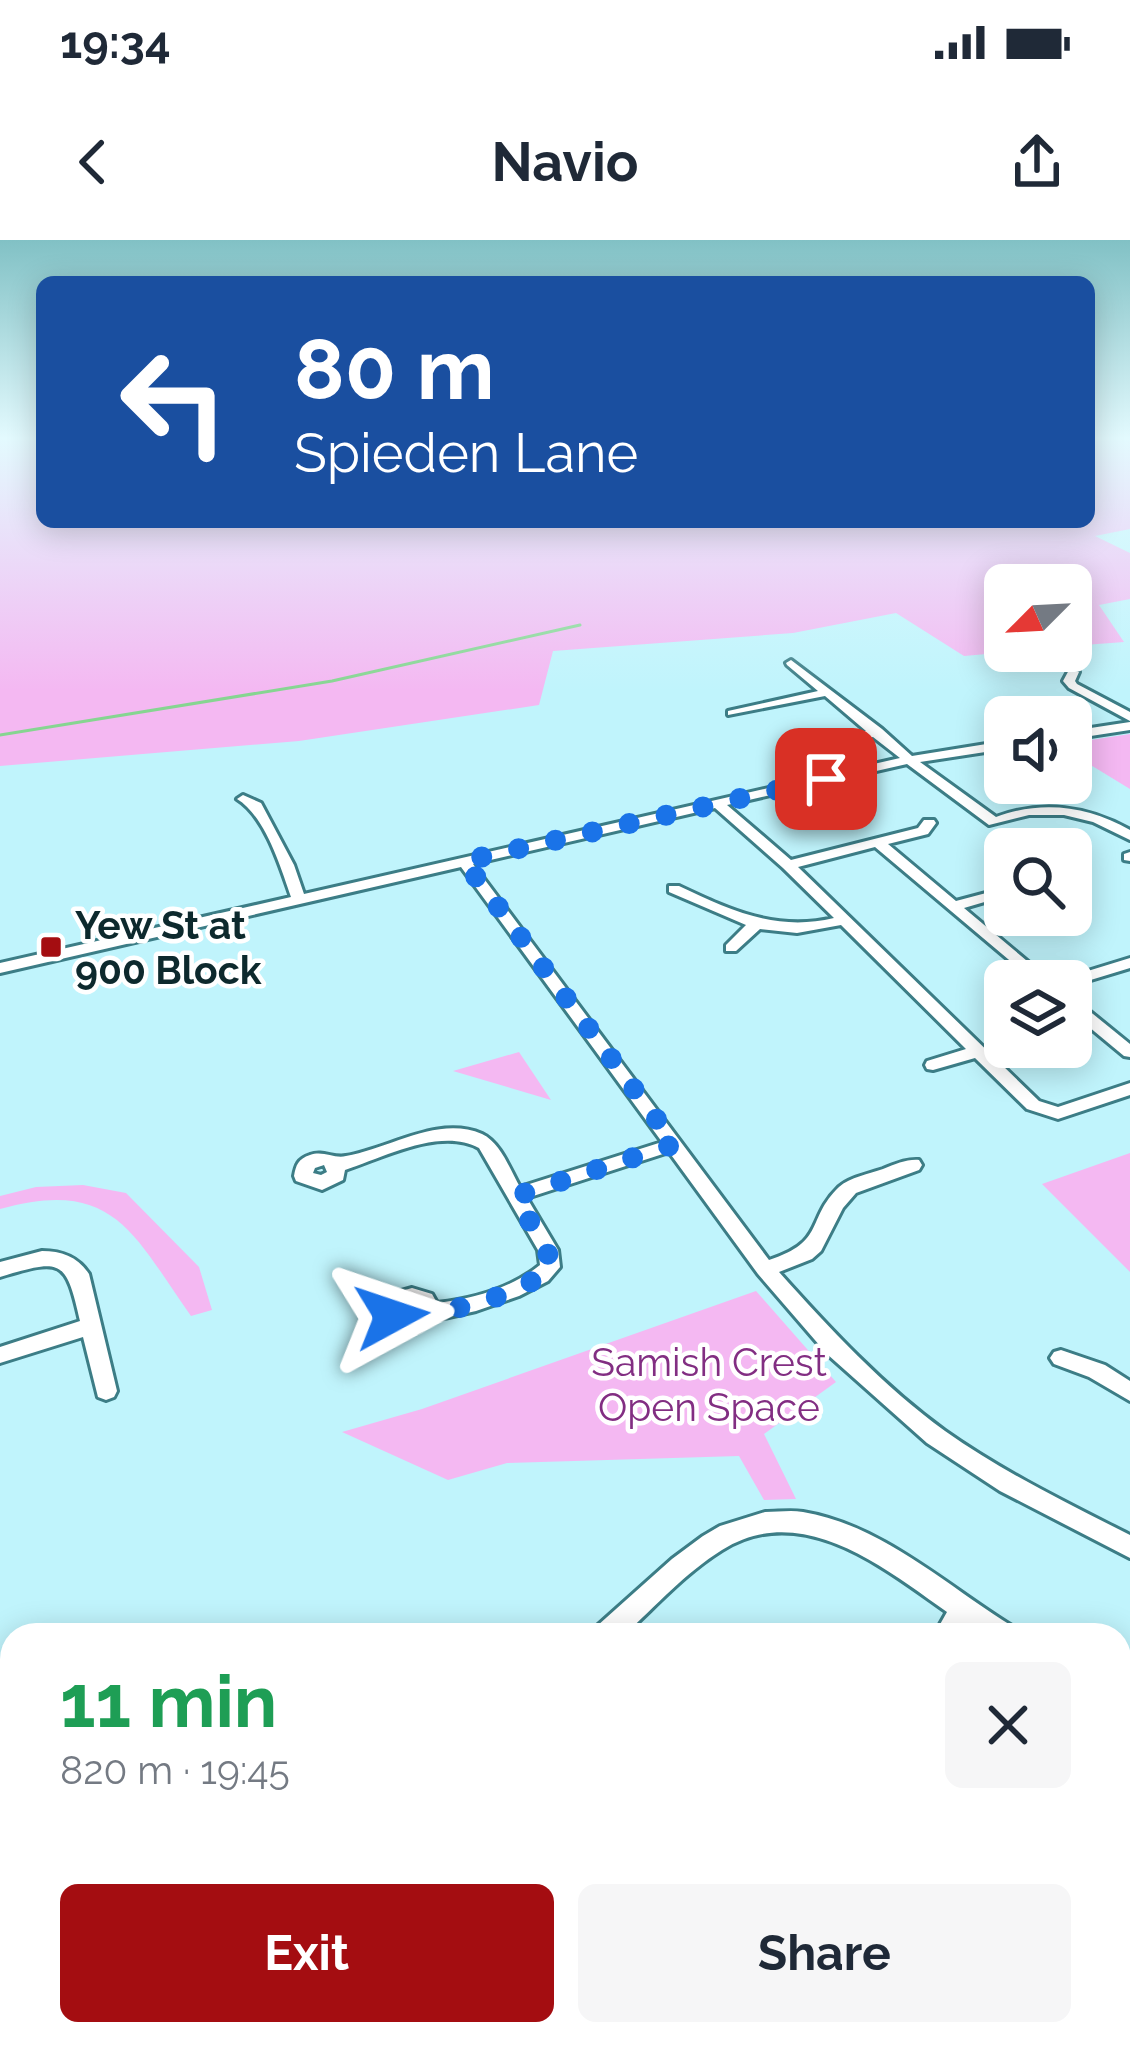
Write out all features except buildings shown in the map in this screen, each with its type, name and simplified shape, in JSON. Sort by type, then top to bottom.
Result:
[{"type":"street","points":[[791,663],[909,760],[994,822],[1031,813],[1080,811],[1130,836]]},
{"type":"street","points":[[1073,672],[1069,681],[1073,686],[1130,717]]},
{"type":"street","points":[[732,713],[825,693]]},
{"type":"street","points":[[1103,700],[1130,693]]},
{"type":"street","points":[[1092,732],[1130,726]]},
{"type":"street","points":[[812,746],[878,732]]},
{"type":"street","points":[[0,968],[909,760],[984,749]]},
{"type":"street","points":[[243,799],[254,803],[299,899]]},
{"type":"street","points":[[718,803],[788,865],[1033,1105],[1051,1113],[1130,1089]]},
{"type":"street","points":[[788,865],[923,830],[929,823]]},
{"type":"street","points":[[878,842],[1018,960]]},
{"type":"street","points":[[464,861],[765,1269],[834,1348],[935,1436],[1008,1484],[1130,1547]]},
{"type":"street","points":[[674,889],[754,925],[800,930],[845,920]]},
{"type":"street","points":[[954,906],[984,898]]},
{"type":"street","points":[[731,948],[754,925]]},
{"type":"street","points":[[1092,975],[1130,963]]},
{"type":"street","points":[[1092,1021],[1130,1052]]},
{"type":"street","points":[[933,1065],[979,1051]]},
{"type":"street","points":[[337,1166],[466,1133],[486,1144],[548,1250],[550,1267],[544,1275],[447,1312],[430,1312]]},
{"type":"street","points":[[516,1196],[675,1144]]},
{"type":"street","points":[[765,1269],[802,1258],[816,1248],[849,1188],[913,1165]]},
{"type":"street","points":[[0,1270],[35,1259],[55,1257],[70,1262],[79,1274],[106,1391]]},
{"type":"street","points":[[0,1355],[91,1326]]},
{"type":"street","points":[[1060,1358],[1097,1371],[1130,1392]]},
{"type":"street","points":[[620,1623],[727,1534],[790,1521],[849,1535],[982,1623]]},
{"type":"street","points":[[954,1623],[961,1611]]},
{"type":"green space","points":[[0,523],[36,523],[36,528],[1095,528],[1095,523],[1130,523],[1130,529],[1095,536],[1130,553],[1130,599],[1099,605],[1124,642],[1092,644],[1092,564],[984,564],[984,654],[964,656],[896,613],[793,633],[553,651],[539,705],[299,741],[0,766]]},
{"type":"green space","points":[[1130,734],[1130,789],[1092,766],[1092,740]]},
{"type":"green space","points":[[519,1052],[551,1100],[453,1071]]},
{"type":"green space","points":[[1130,1153],[1130,1272],[1042,1184]]},
{"type":"green space","points":[[83,1185],[126,1193],[199,1267],[212,1310],[191,1316],[135,1238],[95,1207],[39,1201],[0,1209],[0,1196],[36,1187]]},
{"type":"green space","name":"Samish Crest Open Space","points":[[756,1291],[836,1382],[764,1434],[796,1499],[764,1500],[739,1456],[507,1463],[448,1480],[342,1432],[422,1409]]},
{"type":"waterway","points":[[0,735],[332,681],[580,625]]},
{"type":"place","name":"Yew St at 900 Block","points":[[51,947]]},
{"type":"route","points":[[392,1316],[402,1324],[416,1324],[430,1312],[447,1312],[536,1281],[550,1267],[550,1258],[516,1196],[675,1144],[464,861],[826,779]]}]
